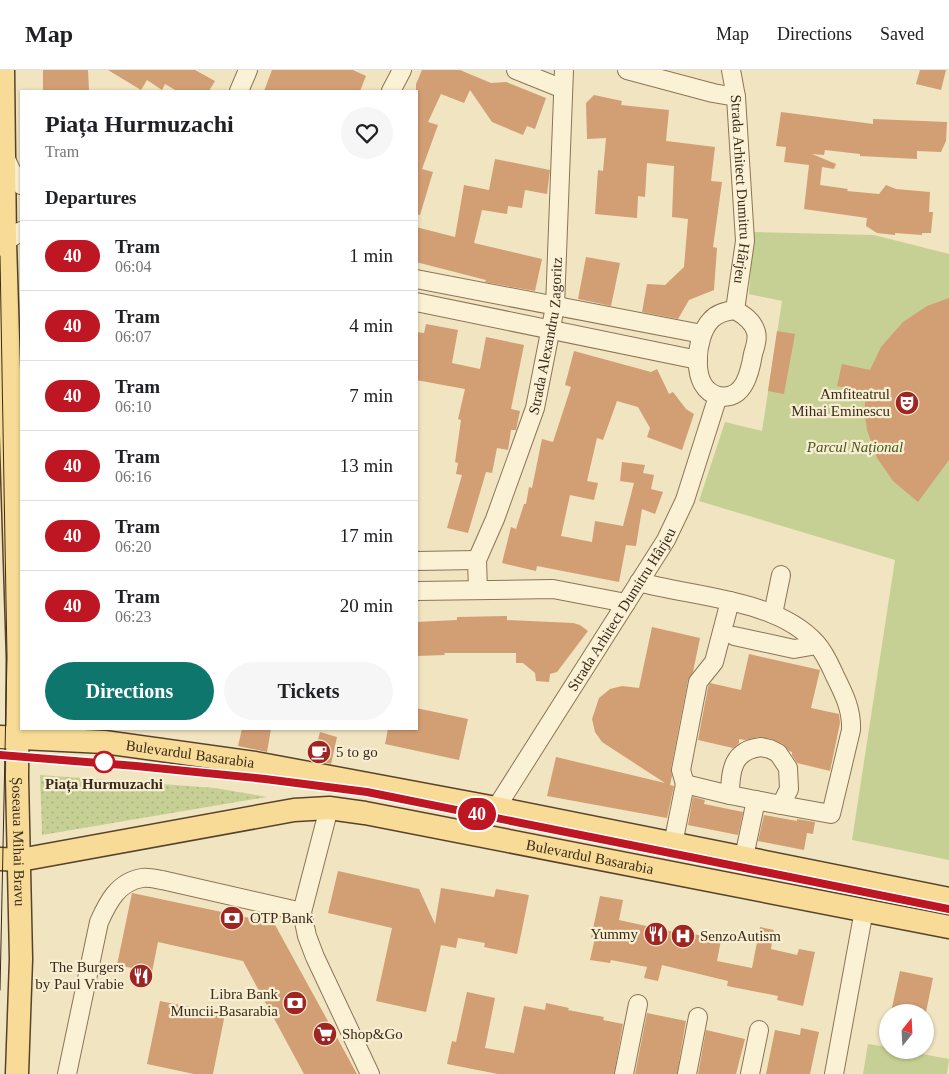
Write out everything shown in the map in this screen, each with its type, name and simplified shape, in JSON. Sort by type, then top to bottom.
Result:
[{"type":"main road","name":"Șoseaua Mihai Bravu","points":[[3,70],[4,154],[13,236],[18,658],[9,738],[10,859],[22,959],[17,1074]]},
{"type":"main road","name":"Bulevardul Basarabia","points":[[9,738],[104,742],[209,756],[347,779],[949,899]]},
{"type":"main road","name":"Bulevardul Basarabia","points":[[10,859],[294,810],[329,808],[395,818],[949,927]]},
{"type":"street","points":[[392,90],[402,70]]},
{"type":"street","points":[[516,70],[563,89]]},
{"type":"street","name":"Strada Alexandru Zagoritz","points":[[478,590],[477,560],[495,519],[535,408],[552,330],[555,307],[564,70]]},
{"type":"street","points":[[627,70],[713,93],[736,97]]},
{"type":"street","name":"Strada Arhitect Dumitru Hârjeu","points":[[731,70],[736,97],[745,241],[735,310]]},
{"type":"street","points":[[239,90],[244,71]]},
{"type":"street","points":[[4,154],[13,174],[20,184]]},
{"type":"street","points":[[418,279],[702,334]]},
{"type":"street","points":[[418,302],[698,360]]},
{"type":"street","points":[[735,310],[745,316],[752,324],[756,333],[749,375],[745,384],[738,391],[729,396],[718,396],[709,392],[701,381],[698,360],[702,334],[712,318],[722,312],[735,310]]},
{"type":"street","name":"Strada Arhitect Dumitru Hârjeu","points":[[496,808],[666,540],[685,500],[718,396]]},
{"type":"street","points":[[418,561],[477,560]]},
{"type":"street","points":[[773,614],[781,575]]},
{"type":"street","points":[[639,582],[730,601],[773,614],[810,637],[818,645],[834,674],[852,716],[851,730],[831,814],[730,795],[685,784]]},
{"type":"street","points":[[418,591],[553,589],[626,603]]},
{"type":"street","points":[[673,844],[685,784],[681,770],[698,682],[714,662],[730,601]]},
{"type":"street","points":[[734,636],[794,649],[818,645]]},
{"type":"street","points":[[730,795],[730,776],[738,757],[744,751],[762,747],[778,753],[788,768],[789,789],[781,805]]},
{"type":"street","points":[[744,857],[756,800]]},
{"type":"street","points":[[329,808],[302,912],[315,957],[370,1074]]},
{"type":"street","points":[[67,1074],[100,922],[108,902],[122,886],[142,878],[162,880],[302,912]]},
{"type":"street","points":[[834,1074],[864,910]]},
{"type":"street","points":[[624,1074],[638,1004]]},
{"type":"street","points":[[687,1074],[698,1017]]},
{"type":"street","points":[[750,1074],[759,1030]]},
{"type":"green space","name":"Parcul Național","points":[[753,232],[874,235],[949,254],[949,860],[852,840],[895,560],[699,501],[725,422],[762,431],[782,301],[749,294]]},
{"type":"green space","points":[[40,775],[215,788],[267,797],[42,835]]},
{"type":"green space","points":[[868,1044],[879,1046],[879,1059],[934,1059],[934,1056],[949,1059],[947,1074],[863,1074]]},
{"type":"building","points":[[43,70],[88,70],[89,90],[43,90]]},
{"type":"building","points":[[108,70],[195,70],[215,81],[210,90],[175,90],[165,84],[162,90],[147,80],[141,90]]},
{"type":"building","points":[[272,70],[353,70],[366,76],[360,90],[264,90]]},
{"type":"building","points":[[422,70],[460,70],[491,83],[506,82],[546,98],[535,129],[527,126],[523,135],[492,122],[470,90],[464,103],[441,94],[428,122],[438,125],[422,169],[433,172],[420,215],[418,214],[418,90],[416,90],[416,84]]},
{"type":"building","points":[[920,70],[946,70],[941,90],[916,84]]},
{"type":"building","points":[[594,95],[622,101],[621,105],[669,110],[666,141],[715,147],[711,181],[722,182],[713,247],[717,248],[714,290],[689,300],[678,319],[642,312],[647,284],[665,285],[684,267],[688,219],[672,217],[674,166],[647,163],[645,197],[638,196],[637,218],[595,214],[598,170],[603,171],[606,138],[587,139],[586,103]]},
{"type":"building","points":[[781,112],[873,124],[873,119],[947,122],[946,141],[941,152],[917,151],[917,159],[860,156],[860,154],[825,150],[824,155],[812,154],[836,164],[834,169],[822,167],[820,185],[848,189],[847,191],[879,194],[886,185],[896,189],[930,192],[929,212],[933,212],[931,233],[922,233],[922,235],[895,233],[895,235],[877,233],[866,226],[867,218],[804,209],[809,165],[784,162],[786,147],[776,146]]},
{"type":"building","points":[[495,159],[550,170],[547,194],[525,190],[522,208],[508,206],[507,214],[482,210],[474,243],[542,259],[535,291],[485,282],[486,280],[418,263],[418,228],[455,237],[464,185],[489,190]]},
{"type":"building","points":[[586,257],[620,263],[611,306],[578,299]]},
{"type":"building","name":"Amfiteatrul Mihai Eminescu","points":[[949,298],[949,460],[918,502],[893,481],[877,458],[867,430],[865,392],[837,386],[842,364],[870,370],[881,347],[903,322],[927,306]]},
{"type":"building","points":[[426,324],[458,330],[452,363],[480,369],[486,337],[524,345],[511,409],[520,411],[516,430],[511,430],[508,450],[497,448],[492,473],[486,472],[468,533],[447,528],[462,475],[456,474],[458,463],[455,462],[461,420],[458,419],[465,389],[418,380],[418,332],[424,333]]},
{"type":"building","points":[[777,331],[795,334],[784,394],[768,391]]},
{"type":"building","points":[[574,351],[651,372],[657,369],[669,394],[673,392],[686,409],[694,414],[682,450],[647,437],[650,428],[638,407],[617,401],[603,440],[597,438],[587,481],[598,483],[594,500],[570,495],[561,536],[592,542],[595,521],[623,526],[634,483],[620,481],[622,462],[645,465],[643,473],[654,475],[651,489],[663,492],[655,514],[642,509],[636,546],[626,545],[619,582],[537,566],[536,571],[502,563],[511,527],[516,529],[524,504],[526,504],[529,487],[532,488],[542,439],[553,442],[571,387],[565,385]]},
{"type":"building","points":[[507,616],[507,620],[573,623],[580,625],[588,631],[557,672],[550,674],[549,682],[536,681],[535,673],[523,663],[516,663],[516,653],[444,653],[445,655],[418,656],[418,622],[457,620],[457,617]]},
{"type":"building","points":[[652,627],[700,638],[693,672],[688,680],[671,768],[670,785],[674,786],[667,818],[547,796],[556,757],[665,783],[602,742],[595,732],[592,719],[599,698],[610,689],[622,686],[639,688]]},
{"type":"building","points":[[749,654],[820,670],[811,708],[839,714],[840,723],[830,771],[797,763],[792,752],[783,744],[772,739],[759,737],[745,740],[739,739],[739,743],[733,748],[698,740],[710,683],[741,690]]},
{"type":"building","points":[[418,708],[468,719],[459,760],[385,744],[388,730],[418,730]]},
{"type":"building","points":[[242,730],[271,730],[267,752],[238,746]]},
{"type":"building","points":[[320,732],[337,737],[331,764],[313,759]]},
{"type":"building","points":[[693,797],[705,800],[704,804],[743,812],[738,835],[688,825]]},
{"type":"building","points":[[764,815],[815,822],[813,834],[807,833],[804,850],[758,841]]},
{"type":"building","points":[[338,871],[419,889],[435,924],[441,888],[494,897],[496,889],[529,895],[517,954],[484,947],[485,943],[458,938],[456,948],[441,945],[426,1012],[376,1001],[392,928],[328,913]]},
{"type":"building","points":[[132,893],[274,923],[357,1074],[304,1074],[243,961],[158,942],[152,972],[117,965]]},
{"type":"building","points":[[600,896],[623,900],[619,920],[721,940],[717,961],[752,968],[760,927],[774,930],[771,949],[797,955],[799,949],[815,952],[803,1006],[777,1000],[778,996],[727,986],[728,981],[662,965],[658,981],[644,978],[647,967],[611,960],[610,963],[590,960],[595,938],[591,938]]},
{"type":"building","points":[[900,971],[933,978],[928,1004],[893,1004]]},
{"type":"building","points":[[467,992],[495,998],[485,1048],[514,1053],[524,1006],[545,1010],[546,1003],[569,1008],[568,1010],[604,1017],[603,1020],[623,1024],[614,1074],[498,1074],[447,1064],[452,1041],[456,1042]]},
{"type":"building","points":[[160,1001],[225,1014],[213,1074],[194,1074],[147,1064]]},
{"type":"building","points":[[647,1013],[686,1021],[677,1074],[635,1074]]},
{"type":"building","points":[[801,1028],[819,1032],[810,1074],[766,1074],[775,1030],[800,1035]]},
{"type":"building","points":[[706,1030],[745,1039],[736,1074],[698,1074]]},
{"type":"tram line","points":[[0,256],[7,657],[0,990]]},
{"type":"tram line","name":"40","points":[[0,755],[104,762],[367,792],[949,909]]},
{"type":"place","name":"Amfiteatrul Mihai Eminescu","points":[[907,403]]},
{"type":"place","name":"5 to go","points":[[319,752]]},
{"type":"place","name":"Piața Hurmuzachi","points":[[104,762]]},
{"type":"place","name":"OTP Bank","points":[[232,918]]},
{"type":"place","name":"Yummy","points":[[656,934]]},
{"type":"place","name":"SenzoAutism","points":[[683,936]]},
{"type":"place","name":"The Burgers by Paul Vrabie","points":[[141,976]]},
{"type":"place","name":"Libra Bank Muncii-Basarabia","points":[[295,1003]]},
{"type":"place","name":"Shop&Go","points":[[325,1034]]}]
